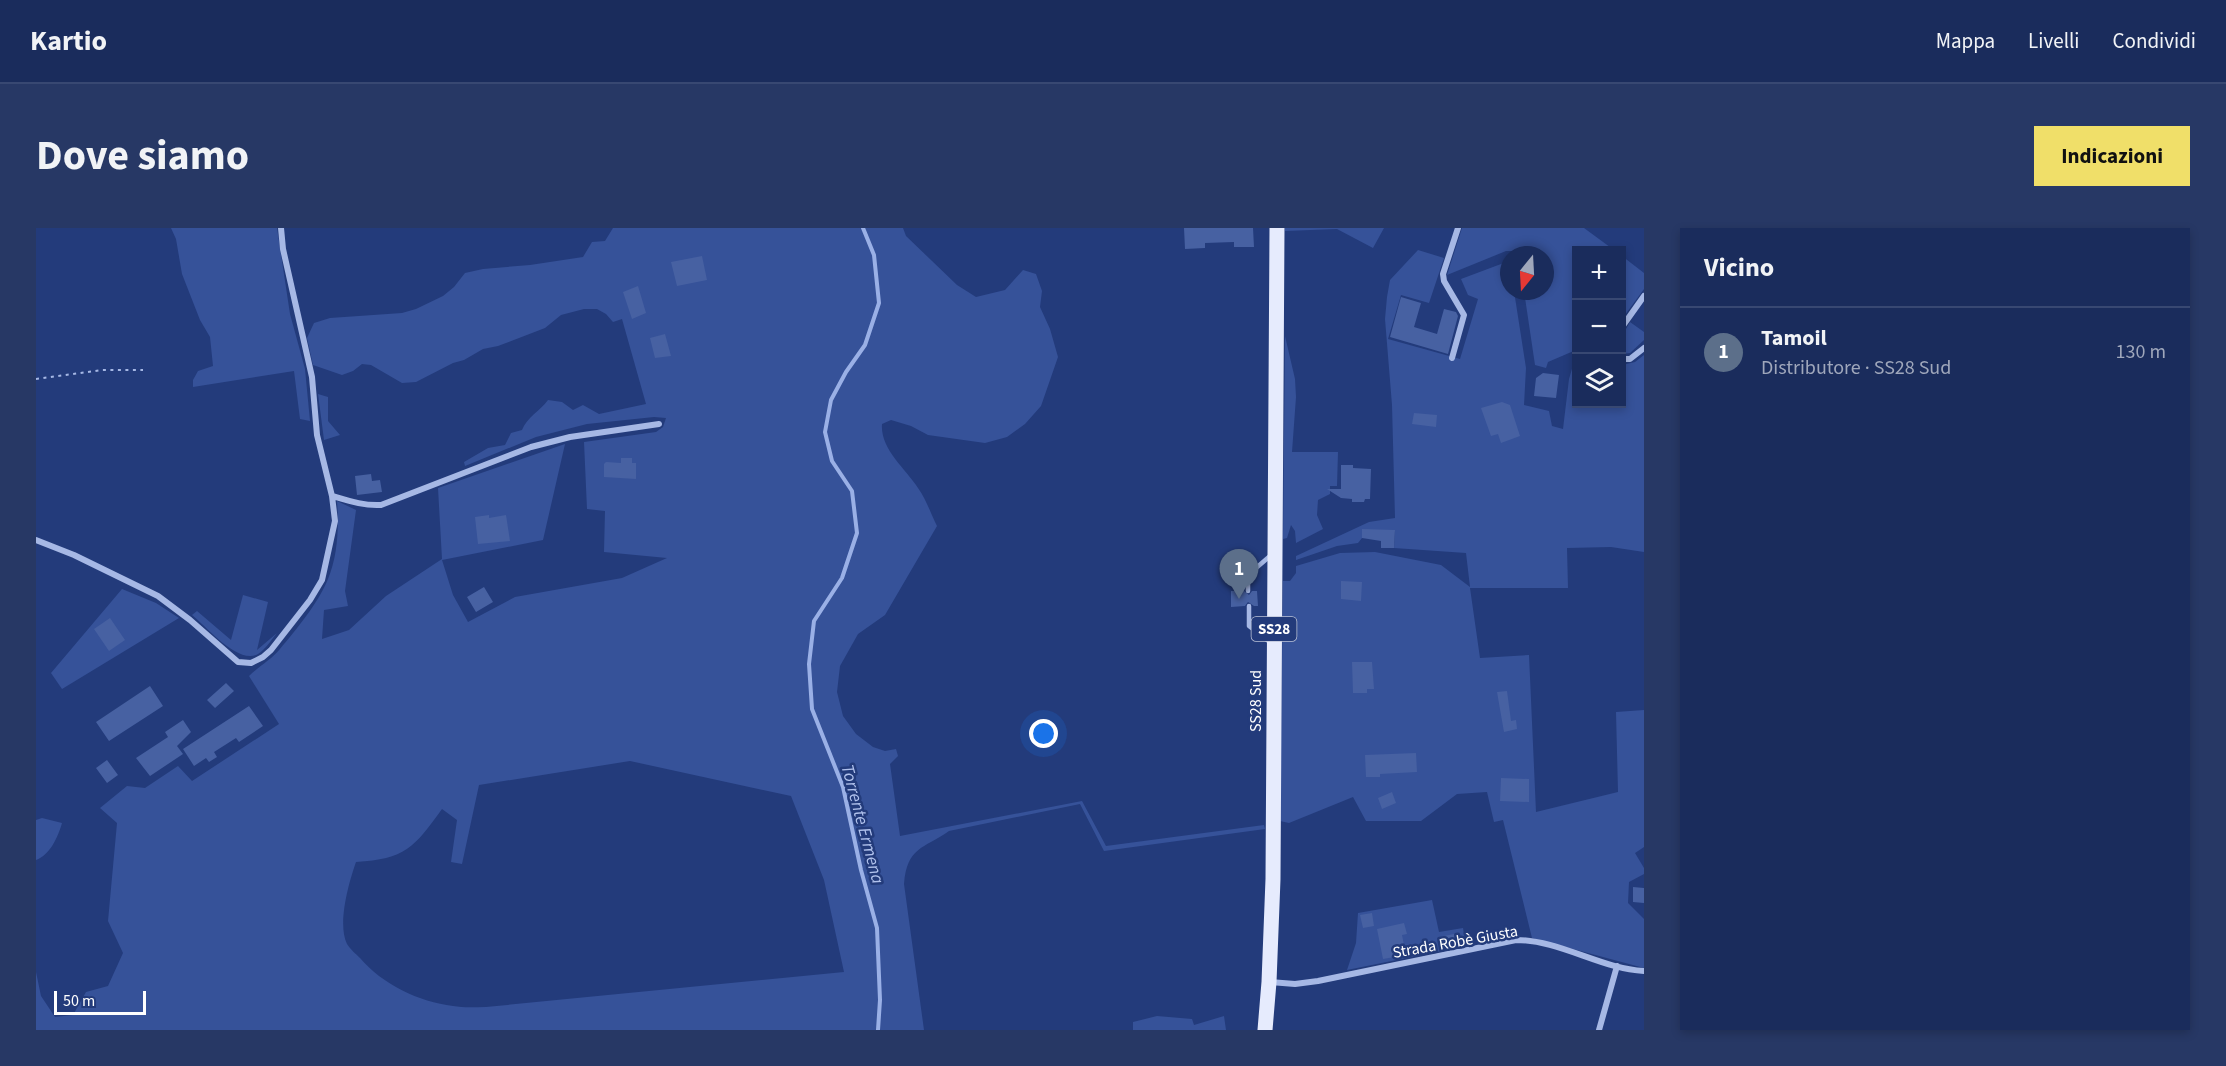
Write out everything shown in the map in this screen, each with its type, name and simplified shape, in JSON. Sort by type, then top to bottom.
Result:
[{"type":"main road","name":"SS28 Sud","points":[[1265,1030],[1273,879],[1277,228]]},
{"type":"street","points":[[36,540],[74,555],[158,596],[190,620],[232,658],[244,664],[258,661],[271,650],[322,580],[335,522],[332,496],[317,435],[312,377],[283,249],[281,228]]},
{"type":"street","points":[[1452,358],[1464,315],[1444,281],[1443,274],[1458,228]]},
{"type":"street","points":[[1626,322],[1644,297]]},
{"type":"street","points":[[1626,359],[1630,359],[1644,348]]},
{"type":"street","points":[[332,496],[371,506],[381,505],[531,447],[570,437],[659,424]]},
{"type":"street","name":"Strada Robè Giusta","points":[[1269,982],[1295,984],[1318,981],[1516,940],[1644,971]]},
{"type":"street","points":[[1599,1030],[1617,966]]},
{"type":"lane","points":[[1248,591],[1248,575],[1275,552]]},
{"type":"lane","points":[[1249,606],[1249,626],[1274,645]]},
{"type":"path","points":[[36,379],[102,370],[143,370]]},
{"type":"shaded area","points":[[171,228],[277,228],[290,314],[305,369],[310,421],[300,419],[294,371],[193,387],[193,380],[198,371],[213,366],[210,337],[200,320],[182,274],[176,239]]},
{"type":"shaded area","points":[[613,228],[903,228],[906,236],[957,285],[976,297],[1005,290],[1023,270],[1036,274],[1042,291],[1040,307],[1050,329],[1058,357],[1041,406],[1025,424],[1007,437],[985,443],[928,435],[911,426],[891,420],[882,424],[882,433],[889,450],[921,492],[937,526],[885,615],[858,634],[840,666],[837,692],[843,716],[856,734],[873,747],[885,751],[896,749],[898,756],[890,764],[900,836],[1082,801],[1106,846],[1264,825],[1265,829],[1104,851],[1080,804],[949,831],[918,850],[909,863],[904,884],[924,1030],[36,1030],[36,972],[41,996],[55,1017],[73,1015],[86,992],[108,986],[123,953],[108,921],[117,823],[100,808],[127,786],[145,788],[178,766],[192,781],[279,724],[249,676],[280,649],[307,616],[324,588],[336,550],[337,501],[356,510],[345,591],[348,606],[324,610],[322,639],[349,630],[386,596],[442,559],[438,488],[565,444],[543,540],[442,560],[453,595],[468,622],[515,597],[622,578],[667,558],[604,552],[605,511],[587,509],[584,442],[656,432],[663,427],[666,418],[654,417],[587,424],[536,437],[465,466],[464,462],[488,448],[505,445],[511,433],[522,430],[527,421],[548,400],[562,402],[573,410],[583,405],[599,414],[646,404],[622,319],[613,322],[597,309],[584,309],[561,315],[545,328],[498,346],[483,349],[416,382],[402,383],[371,365],[362,364],[342,375],[313,365],[307,338],[314,323],[330,318],[402,313],[416,309],[443,296],[465,273],[583,257],[592,242],[605,241]],"holes":[[[630,761],[791,796],[824,880],[844,972],[486,1007],[461,1007],[440,1004],[414,996],[390,984],[351,950],[344,936],[345,903],[356,862],[386,858],[407,849],[424,833],[442,809],[457,820],[451,862],[462,864],[479,785]]]},
{"type":"shaded area","points":[[1285,228],[1384,228],[1373,248],[1337,229],[1285,231]]},
{"type":"shaded area","points":[[1462,228],[1584,228],[1609,246],[1572,246],[1572,352],[1548,362],[1546,368],[1535,365],[1525,300],[1554,300],[1554,246],[1500,246],[1500,253],[1447,275]]},
{"type":"shaded area","points":[[1418,250],[1444,258],[1429,303],[1401,295],[1388,339],[1460,359],[1478,299],[1468,295],[1461,279],[1500,264],[1500,300],[1515,300],[1526,368],[1524,405],[1549,411],[1552,426],[1563,429],[1572,369],[1572,408],[1626,408],[1626,364],[1635,362],[1644,355],[1644,552],[1611,547],[1567,548],[1568,588],[1470,588],[1480,658],[1529,655],[1536,812],[1618,792],[1616,712],[1644,710],[1644,847],[1635,853],[1644,868],[1644,874],[1629,882],[1628,903],[1644,919],[1644,968],[1532,938],[1503,820],[1494,822],[1487,792],[1457,794],[1421,821],[1366,821],[1353,797],[1289,823],[1280,821],[1283,581],[1290,581],[1296,573],[1296,566],[1340,553],[1375,552],[1441,565],[1470,587],[1466,553],[1394,548],[1395,531],[1362,530],[1362,538],[1358,543],[1337,546],[1296,560],[1296,556],[1369,522],[1395,518],[1392,405],[1385,319],[1390,280]]},
{"type":"shaded area","points":[[1626,259],[1644,273],[1644,289],[1626,314]]},
{"type":"shaded area","points":[[1630,322],[1644,332],[1644,340],[1630,353],[1626,354],[1626,329]]},
{"type":"shaded area","points":[[1285,336],[1295,379],[1292,452],[1338,452],[1337,486],[1330,486],[1330,494],[1318,500],[1317,515],[1323,529],[1296,543],[1295,531],[1291,525],[1287,538],[1283,539]]},
{"type":"shaded area","points":[[318,394],[328,397],[328,421],[340,435],[324,440]]},
{"type":"shaded area","points":[[122,589],[156,603],[179,618],[62,689],[51,673]]},
{"type":"shaded area","points":[[243,595],[268,602],[257,650],[277,633],[261,652],[250,656],[232,650],[192,615],[197,611],[231,640]]},
{"type":"shaded area","points":[[42,818],[62,823],[56,840],[49,850],[36,860],[36,820]]},
{"type":"shaded area","points":[[1432,900],[1439,932],[1463,928],[1466,946],[1347,970],[1356,943],[1358,913]]},
{"type":"shaded area","points":[[1157,1016],[1192,1019],[1194,1025],[1224,1016],[1226,1030],[1133,1030],[1133,1022]]},
{"type":"building","points":[[1184,228],[1253,228],[1254,247],[1234,247],[1234,242],[1205,243],[1205,248],[1185,249]]},
{"type":"building","points":[[702,256],[707,280],[677,286],[671,262]]},
{"type":"building","points":[[638,286],[646,313],[632,319],[623,292]]},
{"type":"building","points":[[1401,297],[1421,303],[1414,327],[1437,334],[1444,309],[1456,312],[1458,316],[1448,354],[1390,337]]},
{"type":"building","points":[[665,334],[671,356],[655,358],[650,338]]},
{"type":"building","points":[[1543,373],[1559,375],[1556,398],[1534,396],[1536,378]]},
{"type":"building","points":[[1502,402],[1510,405],[1520,436],[1501,443],[1498,434],[1491,436],[1481,408]]},
{"type":"building","points":[[1414,413],[1437,415],[1436,427],[1412,424]]},
{"type":"building","points":[[621,458],[632,458],[632,463],[636,463],[636,479],[604,477],[604,464],[606,462],[621,463]]},
{"type":"building","points":[[1341,465],[1371,469],[1370,499],[1365,499],[1364,502],[1352,502],[1352,499],[1341,498],[1327,489],[1341,489]]},
{"type":"building","points":[[371,474],[372,481],[380,480],[382,492],[357,495],[355,476]]},
{"type":"building","points":[[489,515],[489,518],[506,515],[510,541],[478,544],[475,517]]},
{"type":"building","points":[[1362,529],[1395,530],[1394,548],[1381,548],[1381,541],[1362,538]]},
{"type":"building","points":[[1341,581],[1362,582],[1361,601],[1341,599]]},
{"type":"building","points":[[484,587],[493,602],[476,612],[467,597]]},
{"type":"building","points":[[1231,591],[1244,591],[1249,595],[1252,591],[1257,591],[1258,606],[1248,602],[1245,606],[1231,607]]},
{"type":"building","points":[[110,618],[125,640],[109,651],[94,629]]},
{"type":"building","points":[[1352,662],[1372,662],[1374,689],[1367,689],[1367,693],[1353,693]]},
{"type":"building","points":[[226,683],[234,691],[215,708],[207,700]]},
{"type":"building","points":[[150,686],[163,706],[109,741],[96,722]]},
{"type":"building","points":[[1507,691],[1511,721],[1516,720],[1517,729],[1504,732],[1497,692]]},
{"type":"building","points":[[249,706],[263,726],[239,742],[236,738],[214,752],[217,757],[209,762],[206,758],[194,766],[183,749]]},
{"type":"building","points":[[183,720],[191,732],[177,746],[183,754],[150,776],[136,758],[168,737],[165,732]]},
{"type":"building","points":[[1416,753],[1417,772],[1366,777],[1365,755]]},
{"type":"building","points":[[107,760],[118,775],[107,783],[96,768]]},
{"type":"building","points":[[1501,778],[1529,779],[1529,802],[1500,801]]},
{"type":"building","points":[[1392,792],[1396,803],[1382,809],[1378,798]]},
{"type":"building","points":[[1633,887],[1644,888],[1644,903],[1633,902]]},
{"type":"building","points":[[1372,913],[1374,926],[1363,928],[1360,915]]},
{"type":"building","points":[[1404,923],[1407,934],[1402,935],[1406,955],[1383,959],[1377,929]]},
{"type":"building","points":[[1459,933],[1461,942],[1446,945],[1444,936]]},
{"type":"waterway","name":"Torrente Ermena","points":[[863,228],[874,255],[879,303],[865,345],[846,372],[831,400],[825,432],[832,461],[852,491],[857,533],[842,578],[814,621],[809,664],[812,709],[843,787],[861,870],[877,928],[880,1000],[878,1030]]},
{"type":"place","name":"Tamoil","points":[[1239,599]]}]
